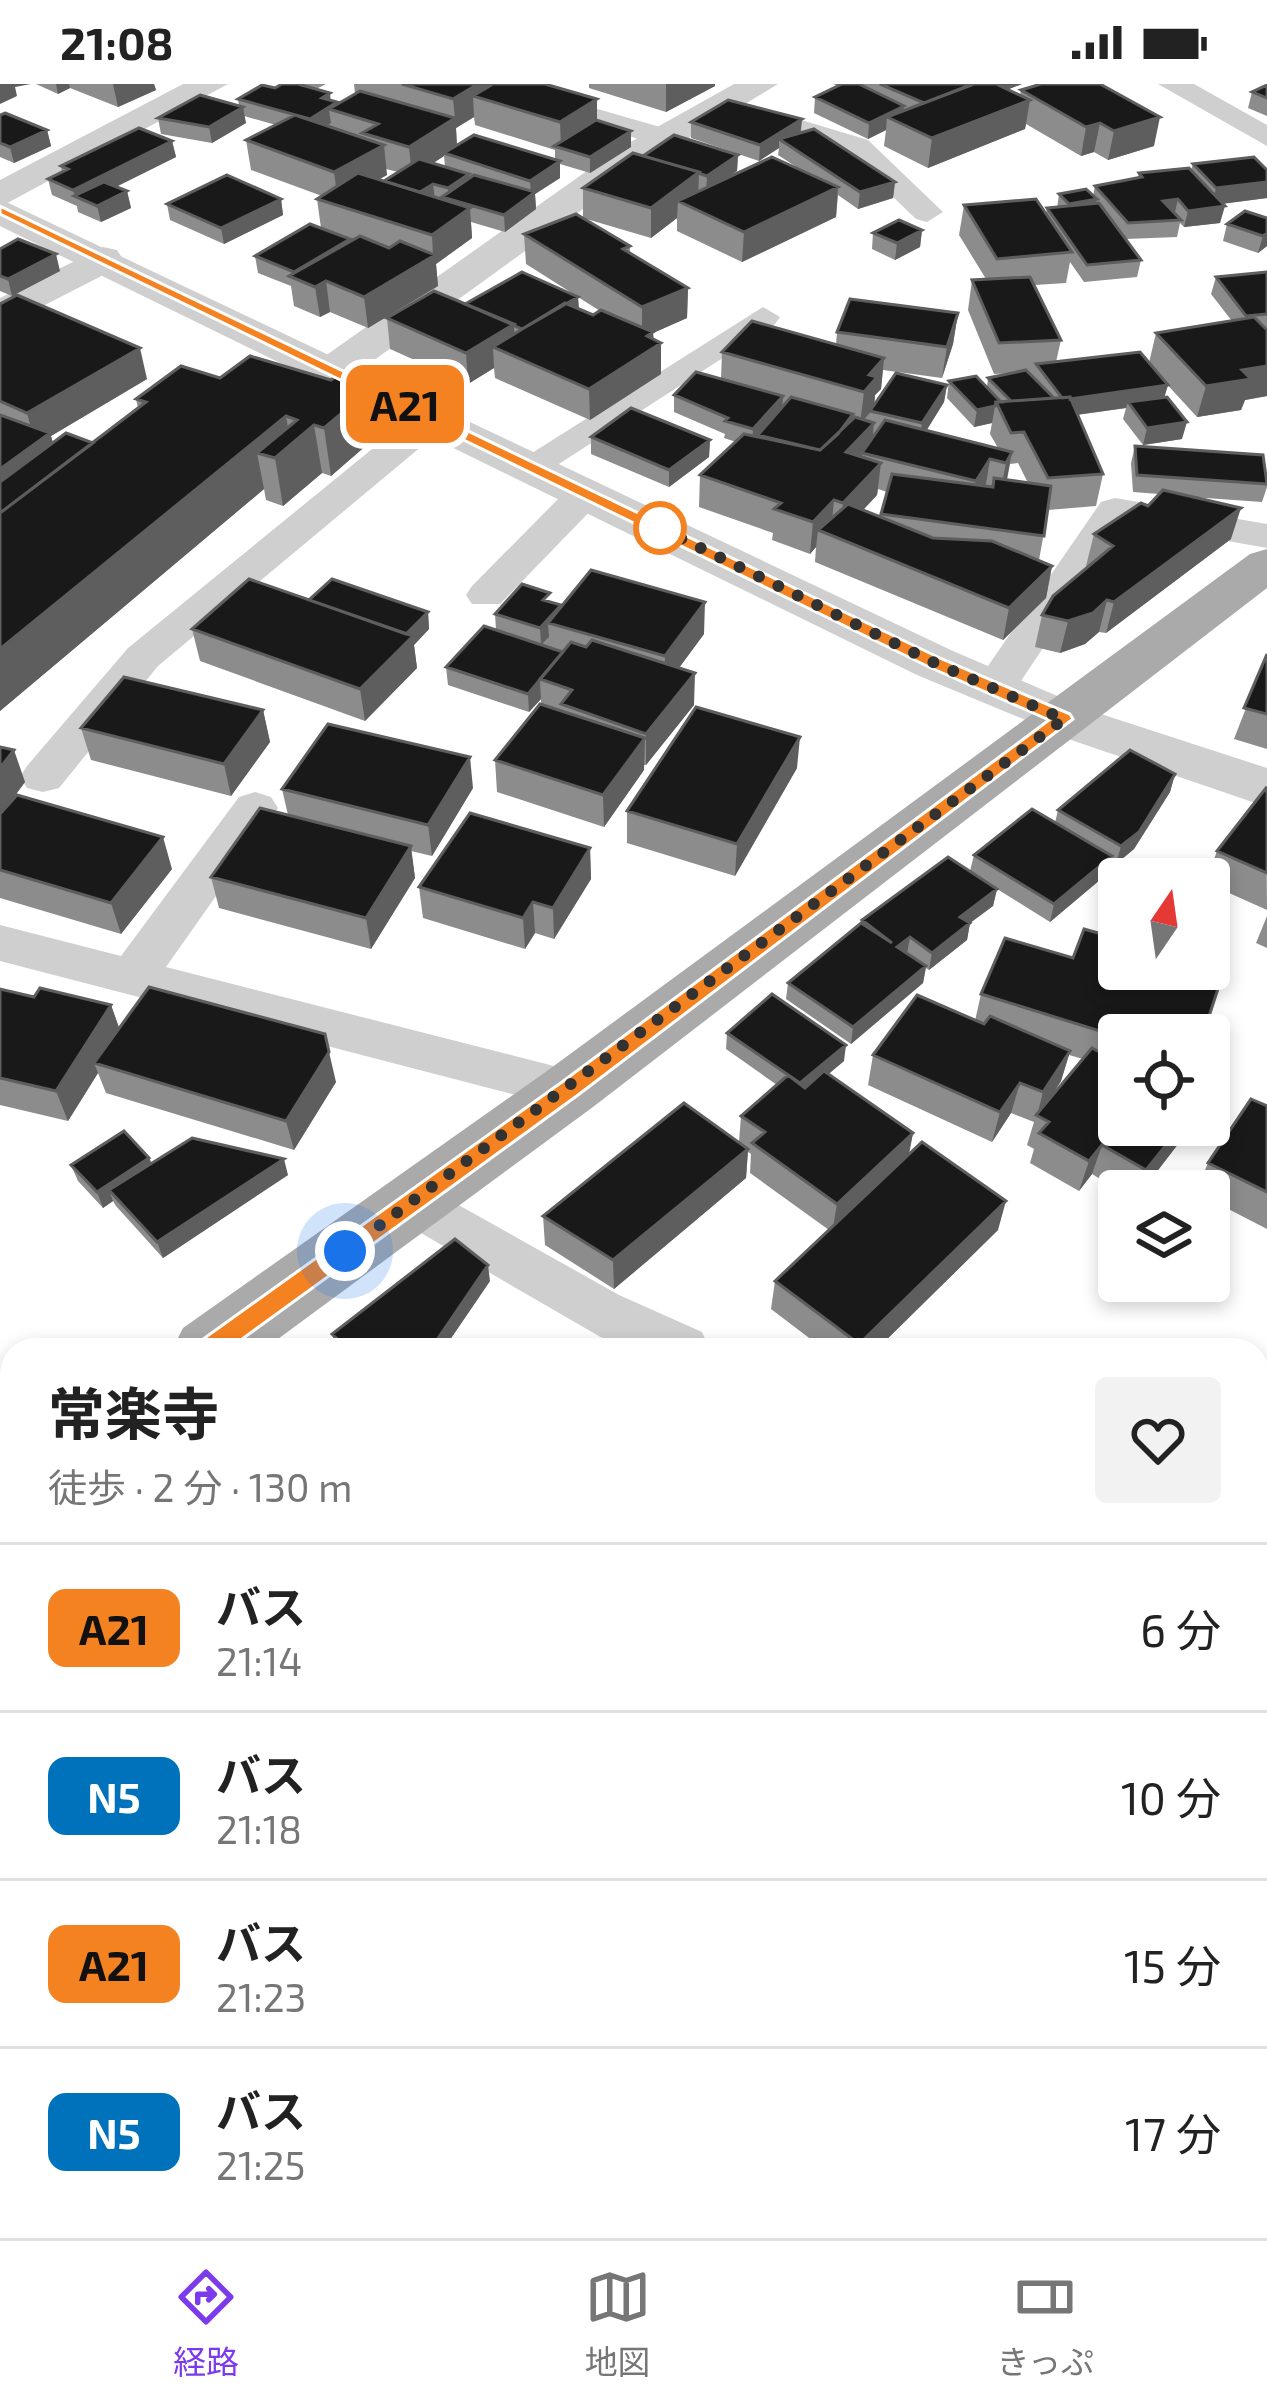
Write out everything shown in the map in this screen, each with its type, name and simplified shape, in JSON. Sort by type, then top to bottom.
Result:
[{"type":"main road","points":[[225,1338],[570,1089],[1267,564]]},
{"type":"street","points":[[0,195],[208,84]]},
{"type":"street","points":[[333,370],[663,137],[739,91]]},
{"type":"street","points":[[0,211],[994,689],[1064,719],[1267,788]]},
{"type":"street","points":[[0,315],[103,259]]},
{"type":"lane","points":[[1173,84],[1267,137]]},
{"type":"lane","points":[[739,91],[857,146],[927,212]]},
{"type":"lane","points":[[549,104],[663,137]]},
{"type":"lane","points":[[532,465],[763,317]]},
{"type":"lane","points":[[43,777],[143,657],[433,418]]},
{"type":"lane","points":[[487,595],[587,493]]},
{"type":"lane","points":[[994,689],[1115,510],[1267,536]]},
{"type":"lane","points":[[132,977],[255,808]]},
{"type":"lane","points":[[0,943],[570,1089]]},
{"type":"lane","points":[[414,1202],[599,1312],[655,1338]]},
{"type":"building","points":[[282,84],[330,93],[322,98],[337,102],[310,119],[238,99],[262,85],[275,88]]},
{"type":"building","points":[[402,84],[478,84],[453,99]]},
{"type":"building","points":[[493,84],[545,84],[597,99],[560,122],[473,96]]},
{"type":"building","points":[[842,84],[859,84],[904,106],[869,123],[815,97]]},
{"type":"building","points":[[880,84],[967,84],[970,85],[924,103]]},
{"type":"building","points":[[974,84],[996,84],[1030,100],[932,138],[887,117]]},
{"type":"building","points":[[1041,84],[1100,84],[1160,117],[1114,131],[1100,123],[1086,127],[1021,90]]},
{"type":"building","points":[[1267,85],[1267,98],[1252,92]]},
{"type":"building","points":[[360,91],[455,118],[409,147],[362,133],[378,124],[329,109]]},
{"type":"building","points":[[200,95],[243,107],[209,127],[158,118]]},
{"type":"building","points":[[728,100],[802,119],[760,145],[691,122]]},
{"type":"building","points":[[0,115],[47,130],[10,147],[0,143]]},
{"type":"building","points":[[295,115],[384,145],[334,172],[246,140]]},
{"type":"building","points":[[596,120],[631,131],[590,157],[554,146]]},
{"type":"building","points":[[139,128],[172,141],[73,190],[48,179],[68,169],[61,166]]},
{"type":"building","points":[[814,129],[895,182],[860,192],[779,139]]},
{"type":"building","points":[[474,135],[560,161],[530,181],[444,153]]},
{"type":"building","points":[[674,135],[738,155],[707,176],[643,156]]},
{"type":"building","points":[[633,153],[699,172],[651,208],[583,188]]},
{"type":"building","points":[[772,157],[838,187],[744,232],[678,201]]},
{"type":"building","points":[[1254,157],[1267,170],[1267,182],[1216,188],[1193,164]]},
{"type":"building","points":[[419,159],[469,174],[448,188],[433,184],[420,192],[384,181]]},
{"type":"building","points":[[1189,168],[1225,206],[1188,211],[1178,199],[1163,201],[1181,220],[1128,223],[1095,186],[1142,177],[1139,173]]},
{"type":"building","points":[[358,173],[470,208],[432,235],[317,199]]},
{"type":"building","points":[[227,175],[281,199],[221,228],[167,204]]},
{"type":"building","points":[[474,175],[535,192],[504,215],[442,197]]},
{"type":"building","points":[[104,182],[127,191],[97,206],[74,196]]},
{"type":"building","points":[[1086,189],[1097,199],[1069,204],[1059,194]]},
{"type":"building","points":[[1036,199],[1072,252],[997,259],[964,205]]},
{"type":"building","points":[[1099,203],[1141,260],[1087,265],[1047,208]]},
{"type":"building","points":[[1245,211],[1267,218],[1267,233],[1263,236],[1227,224]]},
{"type":"building","points":[[576,214],[688,288],[642,307],[524,234]]},
{"type":"building","points":[[899,220],[922,230],[897,243],[873,233]]},
{"type":"building","points":[[310,224],[350,239],[294,272],[255,256]]},
{"type":"building","points":[[360,236],[389,248],[400,241],[435,255],[364,297],[326,281],[315,287],[289,276]]},
{"type":"building","points":[[18,239],[56,254],[8,279],[0,276],[0,249]]},
{"type":"building","points":[[522,272],[578,297],[522,329],[465,304]]},
{"type":"building","points":[[1267,272],[1267,314],[1246,316],[1216,277]]},
{"type":"building","points":[[1030,277],[1061,340],[999,343],[972,280]]},
{"type":"building","points":[[434,291],[514,324],[466,353],[387,318]]},
{"type":"building","points":[[17,295],[140,348],[27,413],[0,401],[0,304]]},
{"type":"building","points":[[850,299],[958,313],[947,347],[837,332]]},
{"type":"building","points":[[565,303],[593,315],[601,310],[653,332],[647,336],[661,343],[589,389],[493,347]]},
{"type":"building","points":[[1254,317],[1267,330],[1267,366],[1242,370],[1251,379],[1206,386],[1156,333]]},
{"type":"building","points":[[752,321],[884,358],[869,375],[877,377],[864,392],[722,352]]},
{"type":"building","points":[[1140,352],[1168,385],[1062,398],[1036,364]]},
{"type":"building","points":[[250,356],[331,380],[341,372],[378,383],[324,428],[314,425],[275,458],[257,453],[297,420],[286,416],[0,649],[0,513],[146,402],[136,399],[181,366],[220,378]]},
{"type":"building","points":[[1026,370],[1054,398],[1011,401],[988,378]]},
{"type":"building","points":[[696,372],[783,396],[753,429],[725,421],[728,418],[674,395]]},
{"type":"building","points":[[896,373],[947,385],[922,423],[870,411]]},
{"type":"building","points":[[976,376],[1001,402],[977,410],[949,381]]},
{"type":"building","points":[[791,397],[853,414],[820,450],[758,435]]},
{"type":"building","points":[[1070,397],[1103,474],[1048,478],[1024,432],[1011,433],[996,402]]},
{"type":"building","points":[[1167,397],[1187,422],[1147,428],[1128,402]]},
{"type":"building","points":[[631,408],[710,440],[669,470],[591,437]]},
{"type":"building","points":[[0,415],[50,433],[0,469]]},
{"type":"building","points":[[855,417],[874,423],[846,452],[881,463],[843,503],[834,500],[813,522],[774,509],[781,503],[700,475],[744,434],[820,450]]},
{"type":"building","points":[[885,420],[1012,452],[1006,463],[990,459],[976,481],[862,453]]},
{"type":"building","points":[[66,433],[93,443],[0,513],[0,482]]},
{"type":"building","points":[[1135,446],[1263,455],[1267,484],[1137,475]]},
{"type":"building","points":[[892,474],[993,487],[994,478],[1051,486],[1044,536],[881,514]]},
{"type":"building","points":[[1163,490],[1241,508],[1114,602],[1107,600],[1093,613],[1068,621],[1042,615],[1053,596],[1113,546],[1094,534],[1141,503],[1148,506]]},
{"type":"building","points":[[848,504],[933,538],[992,541],[1052,566],[1009,608],[818,530]]},
{"type":"building","points":[[591,570],[705,602],[665,656],[548,623]]},
{"type":"building","points":[[249,579],[413,636],[360,689],[192,629]]},
{"type":"building","points":[[332,579],[428,612],[406,634],[309,600]]},
{"type":"building","points":[[522,584],[550,593],[543,600],[561,605],[540,628],[495,614]]},
{"type":"building","points":[[484,626],[563,652],[528,694],[446,667]]},
{"type":"building","points":[[592,640],[695,673],[646,734],[561,704],[572,690],[540,679],[571,642],[586,647]]},
{"type":"building","points":[[1267,654],[1267,714],[1244,708]]},
{"type":"building","points":[[124,677],[263,710],[224,764],[81,728]]},
{"type":"building","points":[[540,704],[645,738],[603,795],[495,760]]},
{"type":"building","points":[[696,707],[800,737],[737,844],[627,811]]},
{"type":"building","points":[[328,724],[470,757],[428,825],[282,789]]},
{"type":"building","points":[[0,747],[14,750],[0,768]]},
{"type":"building","points":[[1130,750],[1175,774],[1139,832],[1121,846],[1058,810]]},
{"type":"building","points":[[1267,789],[1267,873],[1217,851]]},
{"type":"building","points":[[17,795],[163,837],[111,903],[0,870],[0,814]]},
{"type":"building","points":[[260,808],[411,846],[366,918],[211,877]]},
{"type":"building","points":[[1032,809],[1112,856],[1098,858],[1098,868],[1054,904],[974,855]]},
{"type":"building","points":[[470,813],[590,848],[553,908],[533,902],[523,918],[419,887]]},
{"type":"building","points":[[948,857],[997,889],[960,917],[970,923],[932,953],[910,937],[897,947],[926,966],[853,1027],[788,983],[861,923],[892,943],[862,920]]},
{"type":"building","points":[[1084,929],[1098,933],[1098,990],[1218,990],[1210,1014],[1098,1014],[1098,1030],[981,994],[1005,938],[1073,958]]},
{"type":"building","points":[[149,987],[325,1034],[329,1052],[286,1121],[94,1063]]},
{"type":"building","points":[[40,988],[111,1005],[56,1091],[0,1078],[0,989],[34,997]]},
{"type":"building","points":[[772,994],[846,1045],[800,1083],[727,1033]]},
{"type":"building","points":[[917,995],[984,1024],[990,1016],[1070,1051],[1043,1092],[1020,1083],[1000,1112],[873,1055]]},
{"type":"building","points":[[1092,1048],[1098,1051],[1101,1146],[1089,1161],[1039,1133],[1049,1122],[1036,1115]]},
{"type":"building","points":[[824,1071],[913,1133],[837,1204],[752,1143],[765,1132],[741,1116],[788,1075],[805,1088]]},
{"type":"building","points":[[1251,1099],[1267,1106],[1267,1192],[1208,1163],[1219,1146],[1230,1146],[1230,1130]]},
{"type":"building","points":[[684,1103],[748,1149],[613,1260],[543,1216]]},
{"type":"building","points":[[124,1131],[149,1158],[97,1192],[71,1165]]},
{"type":"building","points":[[192,1138],[284,1159],[157,1242],[109,1190]]},
{"type":"building","points":[[922,1142],[1006,1201],[865,1338],[851,1338],[775,1281]]},
{"type":"building","points":[[1104,1146],[1165,1146],[1146,1170]]},
{"type":"building","points":[[455,1239],[488,1265],[438,1338],[336,1338],[332,1334]]},
{"type":"bus line","name":"A21","points":[[0,211],[935,663],[1064,719],[570,1089],[224,1338]]},
{"type":"route","points":[[345,1251],[570,1089],[1064,719],[935,663],[660,528]]}]
